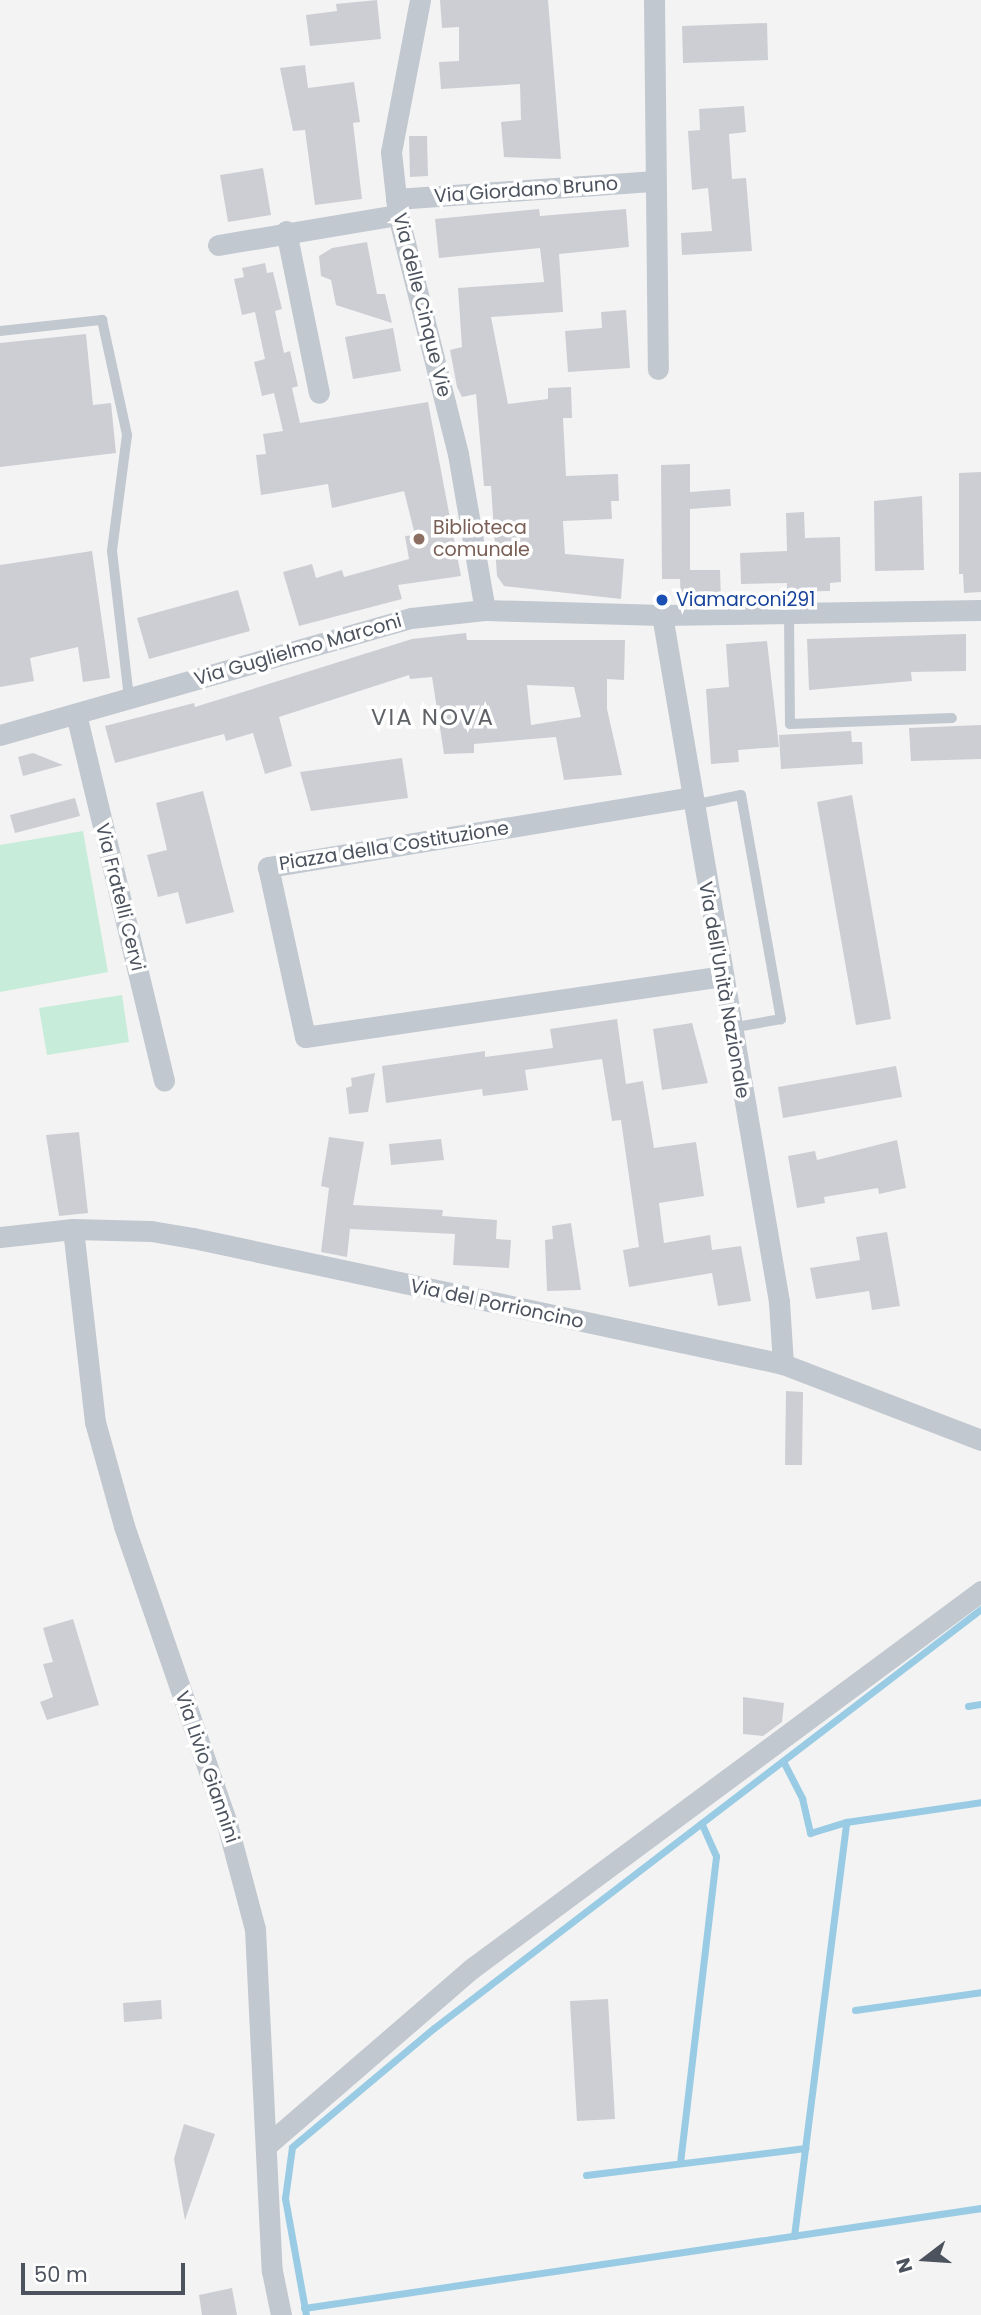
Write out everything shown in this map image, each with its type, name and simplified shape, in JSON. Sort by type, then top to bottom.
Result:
[{"type":"street","name":"Via delle Cinque Vie","points":[[420,0],[391,152],[397,206],[458,454],[485,610]]},
{"type":"street","points":[[654,0],[658,369]]},
{"type":"street","name":"Via Giordano Bruno","points":[[218,245],[397,206],[655,181]]},
{"type":"street","points":[[286,231],[319,393]]},
{"type":"street","name":"Via Guglielmo Marconi","points":[[0,735],[340,636],[411,618],[485,610],[662,615],[981,610]]},
{"type":"street","name":"Via dell'Unità Nazionale","points":[[662,615],[721,976],[779,1302],[783,1364]]},
{"type":"street","name":"Via Fratelli Cervi","points":[[76,714],[164,1081]]},
{"type":"street","name":"Piazza della Costituzione","points":[[692,801],[268,867],[305,1037],[721,976]]},
{"type":"street","name":"Via del Porrioncino","points":[[0,1237],[73,1229],[151,1231],[193,1238],[783,1364],[981,1440]]},
{"type":"street","name":"Via Livio Giannini","points":[[73,1229],[95,1422],[124,1525],[226,1820],[255,1928],[272,2270],[281,2315]]},
{"type":"street","points":[[267,2146],[471,1969],[981,1591]]},
{"type":"lane","points":[[0,331],[102,320],[127,435],[112,551],[129,699]]},
{"type":"lane","points":[[789,613],[790,724],[952,718]]},
{"type":"lane","points":[[692,801],[741,795],[780,1019],[731,1028]]},
{"type":"green space","points":[[83,831],[108,972],[0,992],[0,845]]},
{"type":"green space","points":[[122,995],[129,1042],[47,1055],[39,1008]]},
{"type":"building","points":[[377,0],[381,39],[310,46],[306,15],[337,11],[336,4]]},
{"type":"building","points":[[440,0],[548,0],[561,159],[504,157],[501,122],[521,120],[520,84],[441,89],[439,62],[459,61],[459,27],[442,28]]},
{"type":"building","points":[[767,23],[768,60],[683,63],[682,26]]},
{"type":"building","points":[[305,65],[308,88],[354,82],[360,122],[353,123],[362,199],[315,205],[305,130],[293,131],[280,68]]},
{"type":"building","points":[[744,106],[746,132],[729,134],[732,179],[746,178],[752,251],[682,255],[681,233],[712,231],[708,188],[692,190],[688,131],[700,130],[699,109]]},
{"type":"building","points":[[409,136],[427,136],[428,176],[410,177]]},
{"type":"building","points":[[263,168],[271,215],[228,222],[220,175]]},
{"type":"building","points":[[539,209],[540,216],[626,209],[629,247],[559,254],[563,312],[491,317],[508,404],[548,399],[548,388],[571,387],[572,418],[563,418],[566,476],[618,474],[619,501],[611,501],[612,519],[563,521],[565,554],[624,559],[621,599],[504,586],[497,576],[491,486],[484,486],[476,394],[462,397],[457,387],[450,350],[462,347],[458,288],[544,282],[540,248],[439,258],[435,219]]},
{"type":"building","points":[[367,242],[377,294],[385,294],[392,323],[336,305],[331,280],[321,276],[319,256],[332,248]]},
{"type":"building","points":[[265,263],[267,273],[273,272],[282,309],[275,311],[284,353],[290,351],[298,386],[292,388],[300,423],[428,402],[461,576],[398,585],[402,599],[299,626],[283,572],[312,564],[316,578],[342,570],[344,577],[409,559],[405,536],[415,535],[404,491],[332,508],[328,484],[261,495],[256,455],[266,454],[263,434],[283,431],[274,393],[262,396],[254,362],[265,359],[255,312],[242,315],[234,279],[244,277],[242,268]]},
{"type":"building","points":[[626,310],[630,368],[568,372],[565,331],[602,328],[601,312]]},
{"type":"building","points":[[393,328],[401,371],[353,379],[345,337]]},
{"type":"building","points":[[86,334],[93,405],[111,403],[116,453],[0,467],[0,343]]},
{"type":"building","points":[[690,464],[690,492],[730,489],[731,506],[690,509],[690,570],[720,570],[721,601],[681,602],[680,579],[662,579],[661,465]]},
{"type":"building","points":[[981,472],[981,592],[964,593],[963,574],[959,574],[959,473]]},
{"type":"building","points":[[922,496],[924,570],[875,571],[874,501]]},
{"type":"building","points":[[804,512],[805,538],[840,537],[841,582],[830,583],[830,591],[787,592],[787,583],[741,584],[740,553],[787,551],[786,513]]},
{"type":"building","points":[[92,551],[110,678],[83,682],[78,647],[30,658],[34,681],[0,687],[0,565]]},
{"type":"building","points":[[238,590],[250,631],[149,659],[137,618]]},
{"type":"building","points":[[466,633],[467,640],[625,640],[624,680],[607,679],[607,709],[622,775],[564,780],[556,737],[474,744],[474,753],[444,754],[432,677],[410,679],[409,675],[279,717],[292,766],[265,774],[253,733],[226,741],[224,734],[115,763],[105,726],[194,703],[195,707],[412,639]],"holes":[[[527,685],[574,687],[581,717],[531,725]]]},
{"type":"building","points":[[966,634],[966,671],[911,672],[912,681],[809,690],[807,639]]},
{"type":"building","points":[[767,641],[779,747],[738,750],[739,762],[711,764],[706,689],[729,687],[726,644]]},
{"type":"building","points":[[981,725],[981,759],[911,761],[909,728]]},
{"type":"building","points":[[851,731],[852,742],[862,742],[863,764],[781,769],[779,735]]},
{"type":"building","points":[[33,753],[63,765],[23,776],[18,757]]},
{"type":"building","points":[[402,758],[408,798],[311,811],[300,772]]},
{"type":"building","points":[[203,791],[234,912],[186,924],[178,892],[158,897],[147,855],[167,850],[156,803]]},
{"type":"building","points":[[852,795],[891,1019],[856,1025],[817,802]]},
{"type":"building","points":[[75,798],[80,816],[15,833],[10,815]]},
{"type":"building","points":[[617,1019],[626,1084],[643,1081],[654,1148],[696,1142],[704,1196],[659,1203],[664,1243],[710,1235],[712,1250],[741,1246],[751,1301],[718,1306],[712,1273],[629,1287],[623,1250],[639,1247],[621,1120],[612,1121],[602,1059],[525,1070],[528,1090],[483,1096],[482,1089],[386,1103],[382,1066],[485,1051],[485,1057],[553,1048],[550,1029]]},
{"type":"building","points":[[692,1023],[708,1083],[662,1090],[653,1029]]},
{"type":"building","points":[[896,1066],[902,1097],[783,1118],[778,1087]]},
{"type":"building","points":[[375,1073],[368,1112],[349,1114],[346,1088],[352,1086],[351,1078]]},
{"type":"building","points":[[79,1132],[88,1213],[59,1216],[46,1135]]},
{"type":"building","points":[[329,1137],[364,1142],[353,1205],[443,1210],[442,1216],[497,1220],[496,1239],[511,1240],[509,1268],[453,1265],[455,1234],[350,1229],[347,1257],[321,1252],[329,1188],[321,1186]]},
{"type":"building","points":[[441,1139],[444,1160],[391,1165],[389,1144]]},
{"type":"building","points":[[897,1140],[906,1188],[879,1194],[878,1188],[824,1197],[825,1203],[797,1208],[788,1156],[815,1151],[817,1160]]},
{"type":"building","points":[[571,1223],[581,1290],[547,1291],[545,1240],[553,1239],[552,1226]]},
{"type":"building","points":[[887,1232],[900,1306],[872,1310],[869,1291],[816,1299],[810,1268],[860,1260],[856,1237]]},
{"type":"building","points":[[786,1391],[803,1392],[802,1465],[785,1465]]},
{"type":"building","points":[[73,1619],[99,1705],[47,1720],[40,1702],[53,1697],[43,1664],[53,1662],[43,1628]]},
{"type":"building","points":[[743,1697],[784,1703],[782,1722],[763,1736],[743,1734]]},
{"type":"building","points":[[608,1999],[615,2119],[577,2121],[570,2001]]},
{"type":"building","points":[[161,2000],[162,2019],[124,2022],[123,2003]]},
{"type":"building","points":[[184,2124],[215,2134],[185,2220],[174,2159]]},
{"type":"building","points":[[232,2288],[237,2315],[202,2315],[199,2295]]},
{"type":"waterway","points":[[306,2315],[285,2198],[292,2147],[434,2028],[981,1609]]},
{"type":"waterway","points":[[968,1706],[981,1704]]},
{"type":"waterway","points":[[783,1761],[802,1798],[810,1833],[846,1822],[981,1802]]},
{"type":"waterway","points":[[794,2236],[846,1822]]},
{"type":"waterway","points":[[680,2163],[716,1856],[701,1823]]},
{"type":"waterway","points":[[855,2010],[981,1992]]},
{"type":"waterway","points":[[586,2175],[805,2148]]},
{"type":"waterway","points":[[304,2308],[981,2208]]},
{"type":"place","name":"Biblioteca comunale","points":[[419,539]]},
{"type":"place","name":"Viamarconi291","points":[[662,600]]},
{"type":"district","name":"VIA NOVA","points":[[433,717]]}]
